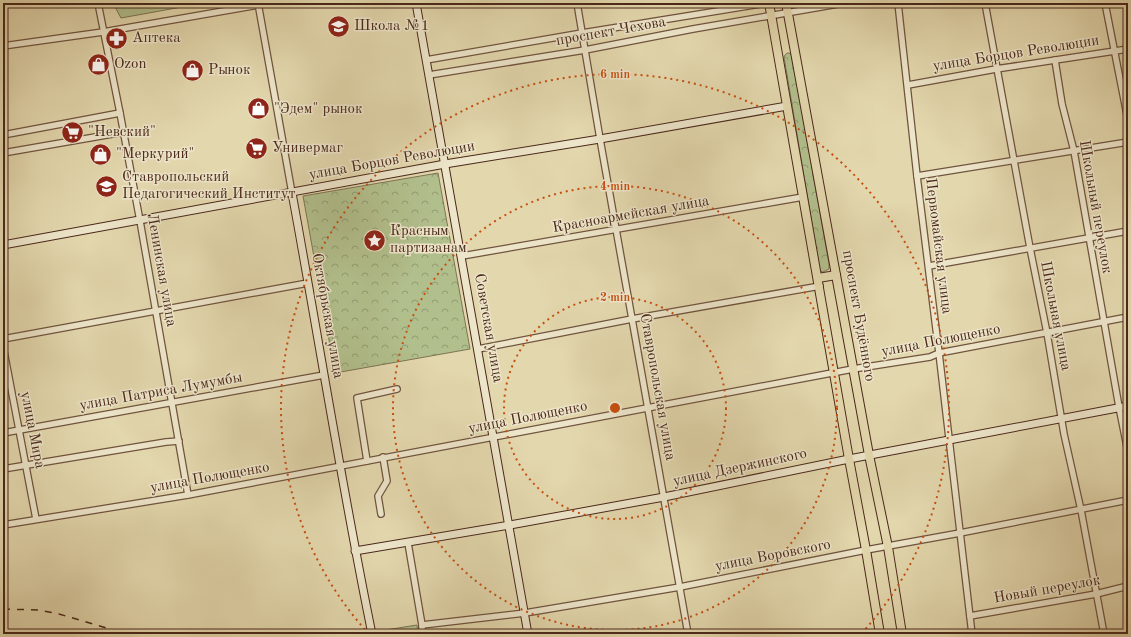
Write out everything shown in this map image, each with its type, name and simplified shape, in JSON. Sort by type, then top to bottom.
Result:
[{"type":"main road","points":[[768,3],[819,282],[880,634]]},
{"type":"main road","name":"проспект Будённого","points":[[786,3],[869,456],[888,547],[902,634]]},
{"type":"main road","points":[[819,282],[836,275]]},
{"type":"street","name":"Ленинская улица","points":[[98,3],[124,132],[188,495]]},
{"type":"street","name":"Советская улица","points":[[416,3],[510,525],[528,634]]},
{"type":"street","name":"Ставропольская улица","points":[[577,3],[688,634]]},
{"type":"street","name":"проспект Чехова","points":[[426,60],[768,3]]},
{"type":"street","name":"проспект Чехова","points":[[429,75],[585,50],[844,3]]},
{"type":"street","name":"Первомайская улица","points":[[898,3],[917,176],[972,634]]},
{"type":"street","name":"Школьная улица","points":[[984,3],[1104,634]]},
{"type":"street","points":[[1105,3],[1128,120]]},
{"type":"street","points":[[3,46],[103,32],[258,4]]},
{"type":"street","name":"Октябрьская улица","points":[[258,4],[355,551],[372,634]]},
{"type":"street","name":"улица Борцов Революции","points":[[908,85],[996,69],[1128,49]]},
{"type":"street","name":"Школьный переулок","points":[[1055,60],[1062,104],[1074,151],[1088,226],[1128,452]]},
{"type":"street","name":"улица Борцов Революции","points":[[3,246],[445,164],[600,139],[787,106]]},
{"type":"street","points":[[3,135],[120,113]]},
{"type":"street","points":[[3,153],[124,132]]},
{"type":"street","points":[[917,176],[1128,142]]},
{"type":"street","name":"Красноармейская улица","points":[[462,256],[804,198]]},
{"type":"street","points":[[929,266],[1128,230]]},
{"type":"street","points":[[478,349],[819,282]]},
{"type":"street","points":[[3,339],[308,283]]},
{"type":"street","name":"улица Полющенко","points":[[3,525],[188,495],[853,369],[930,357],[939,352],[1128,317]]},
{"type":"street","name":"улица Мира","points":[[3,346],[36,519]]},
{"type":"street","name":"улица Патриса Лумумбы","points":[[3,433],[324,374]]},
{"type":"street","points":[[367,461],[357,398],[397,389]]},
{"type":"street","name":"улица Дзержинского","points":[[355,551],[664,497],[849,459],[1128,406]]},
{"type":"street","points":[[3,469],[179,441]]},
{"type":"street","points":[[381,514],[378,496],[387,481],[383,457]]},
{"type":"street","name":"улица Воровского","points":[[422,625],[525,613],[680,587],[1128,500]]},
{"type":"street","points":[[408,542],[422,625],[422,634]]},
{"type":"street","name":"Новый переулок","points":[[970,616],[1096,594],[1128,586]]},
{"type":"green space","points":[[113,3],[204,3],[121,18]]},
{"type":"green space","points":[[787,53],[791,54],[795,72],[829,264],[829,269],[823,272],[820,271],[784,57]]},
{"type":"green space","points":[[438,173],[470,349],[335,373],[303,196]]},
{"type":"green space","points":[[417,625],[418,634],[380,634],[379,631]]},
{"type":"railway","points":[[3,609],[39,610],[59,614],[127,634]]},
{"type":"place","name":"Школа №1","points":[[339,26]]},
{"type":"place","name":"Аптека","points":[[117,38]]},
{"type":"place","name":"Ozon","points":[[99,64]]},
{"type":"place","name":"Рынок","points":[[192,70]]},
{"type":"place","name":"\"Эдем\" рынок","points":[[259,109]]},
{"type":"place","name":"\"Невский\"","points":[[72,132]]},
{"type":"place","name":"Универмаг","points":[[257,148]]},
{"type":"place","name":"\"Меркурий\"","points":[[100,154]]},
{"type":"place","name":"Ставропольский Педагогический Институт","points":[[107,186]]},
{"type":"place","name":"Красным партизанам","points":[[374,240]]}]
